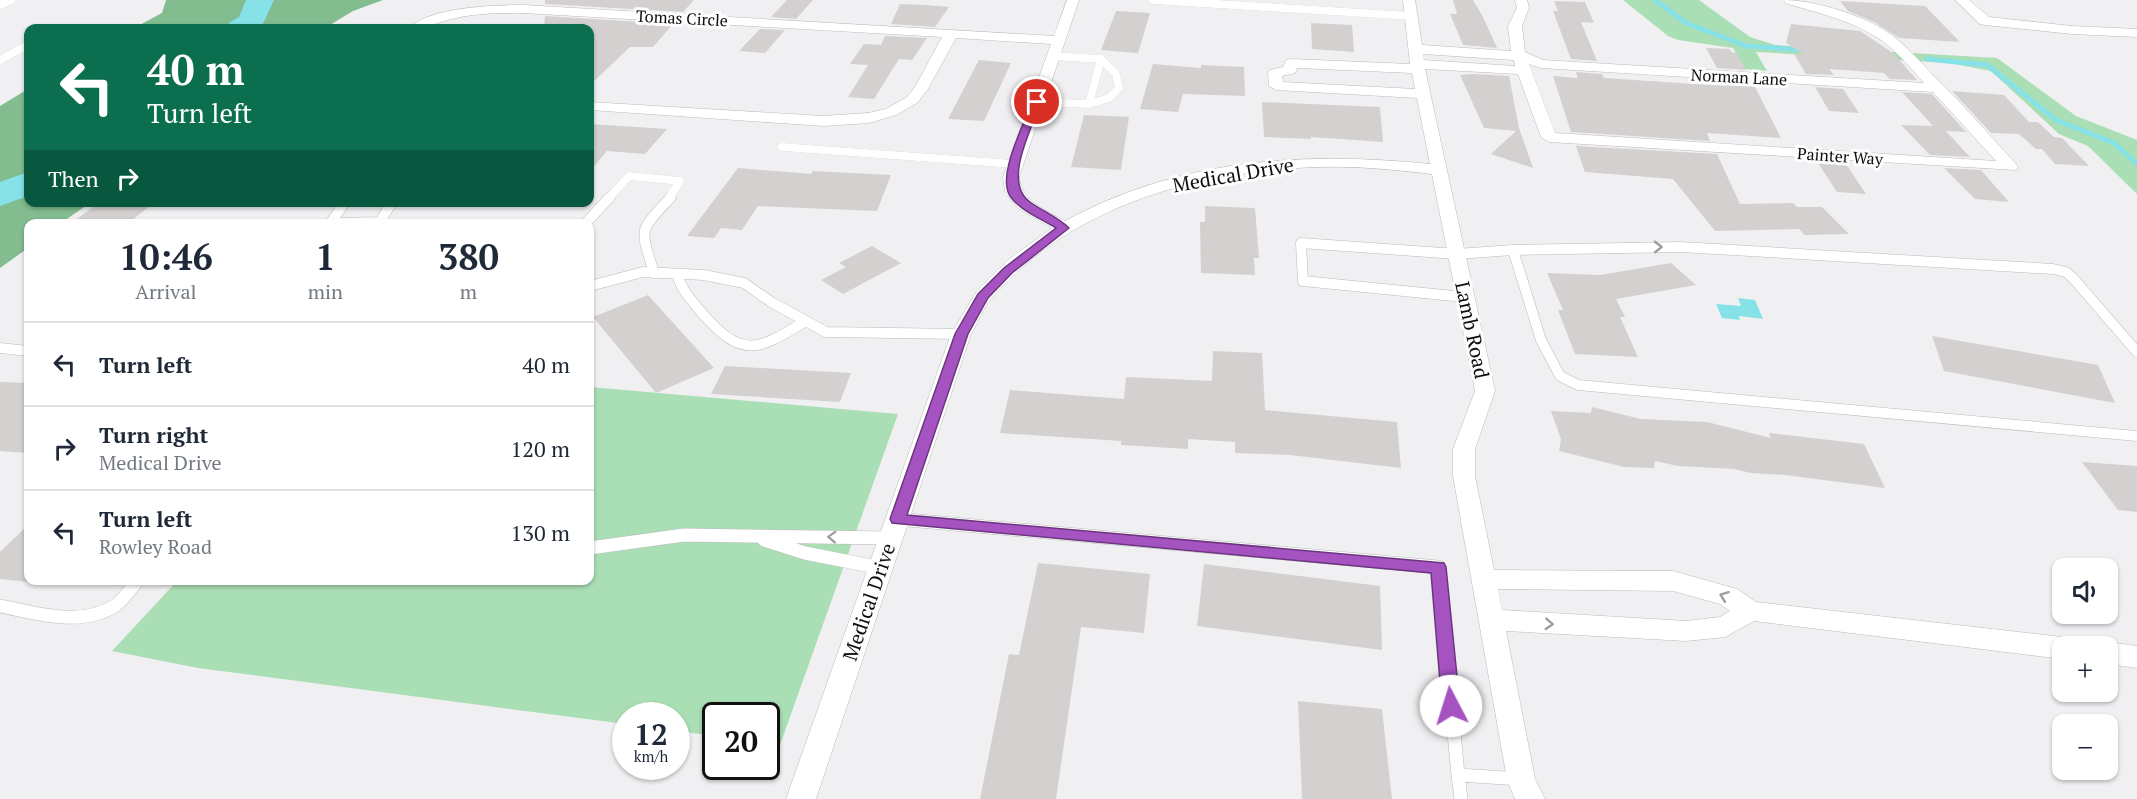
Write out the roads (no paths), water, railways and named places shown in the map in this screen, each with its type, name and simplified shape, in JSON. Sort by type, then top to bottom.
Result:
[{"type":"street","points":[[1063,228],[1024,204],[1013,192],[1011,177],[1073,0]]},
{"type":"street","name":"Painter Way","points":[[1521,0],[1523,8],[1517,17],[1514,32],[1522,63],[1549,137],[2010,167],[1902,50],[1878,32],[1844,17],[1799,6]]},
{"type":"street","points":[[1961,0],[1985,21],[2072,30],[2137,33]]},
{"type":"street","name":"Lamb Road","points":[[1410,8],[1423,94],[1485,391],[1464,449],[1464,476],[1521,778],[1530,799]]},
{"type":"street","name":"Tomas Circle","points":[[428,24],[462,12],[523,9],[1059,40]]},
{"type":"street","points":[[594,106],[824,121],[849,122],[869,118],[891,112],[912,100],[921,89],[951,34]]},
{"type":"street","name":"Norman Lane","points":[[1417,61],[1470,52],[1522,63]]},
{"type":"street","points":[[1417,61],[1291,63],[1290,70],[1275,73],[1276,86],[1423,94]]},
{"type":"street","name":"Norman Lane","points":[[1417,61],[1474,67],[1522,63],[1938,88]]},
{"type":"street","name":"Medical Drive","points":[[801,799],[961,334],[983,297],[1008,270],[1063,228],[1089,215],[1146,193],[1190,180],[1249,168],[1323,162],[1439,170]]},
{"type":"street","points":[[1483,579],[1673,581],[1728,596],[1750,610],[2052,647]]},
{"type":"street","points":[[1490,620],[1686,631],[1725,627],[1750,610]]},
{"type":"street","points":[[2118,654],[2137,657]]},
{"type":"lane","points":[[0,5],[11,0]]},
{"type":"lane","points":[[1153,0],[1410,8]]},
{"type":"lane","points":[[0,60],[24,47]]},
{"type":"lane","points":[[1470,52],[1474,67]]},
{"type":"lane","points":[[1037,102],[1101,103],[1118,92],[1120,83],[1118,73],[1101,59],[1053,56]]},
{"type":"lane","points":[[1089,104],[1101,59]]},
{"type":"lane","points":[[782,147],[1014,164]]},
{"type":"lane","points":[[590,219],[629,176],[680,181],[673,194],[646,224],[642,234],[654,273]]},
{"type":"lane","points":[[1464,297],[1303,281],[1301,243],[1456,254],[1513,250],[1707,248],[2053,269],[2066,272],[2073,278],[2137,352]]},
{"type":"lane","points":[[1513,250],[1541,340],[1560,376],[1578,385],[2137,436]]},
{"type":"lane","points":[[594,285],[643,272],[704,275],[744,283],[771,302],[826,332],[961,334]]},
{"type":"lane","points":[[677,274],[678,282],[688,297],[716,328],[737,345],[760,345],[806,321]]},
{"type":"lane","points":[[0,348],[24,351]]},
{"type":"lane","points":[[594,548],[684,535],[758,538],[894,529],[1438,567],[1461,799]]},
{"type":"lane","points":[[758,538],[805,553],[881,568]]},
{"type":"lane","points":[[0,606],[75,618],[100,613],[116,604],[133,585]]},
{"type":"lane","points":[[1458,775],[1521,778]]},
{"type":"water","points":[[1738,298],[1755,300],[1763,319],[1739,316],[1740,320],[1722,318],[1716,304],[1741,306]]},
{"type":"waterway","points":[[247,24],[251,22],[260,0]]},
{"type":"waterway","points":[[1655,0],[1686,23],[1746,46],[1806,50]]},
{"type":"waterway","points":[[1927,59],[1987,65],[2056,120],[2114,143],[2137,164]]},
{"type":"waterway","points":[[0,195],[24,185]]}]
